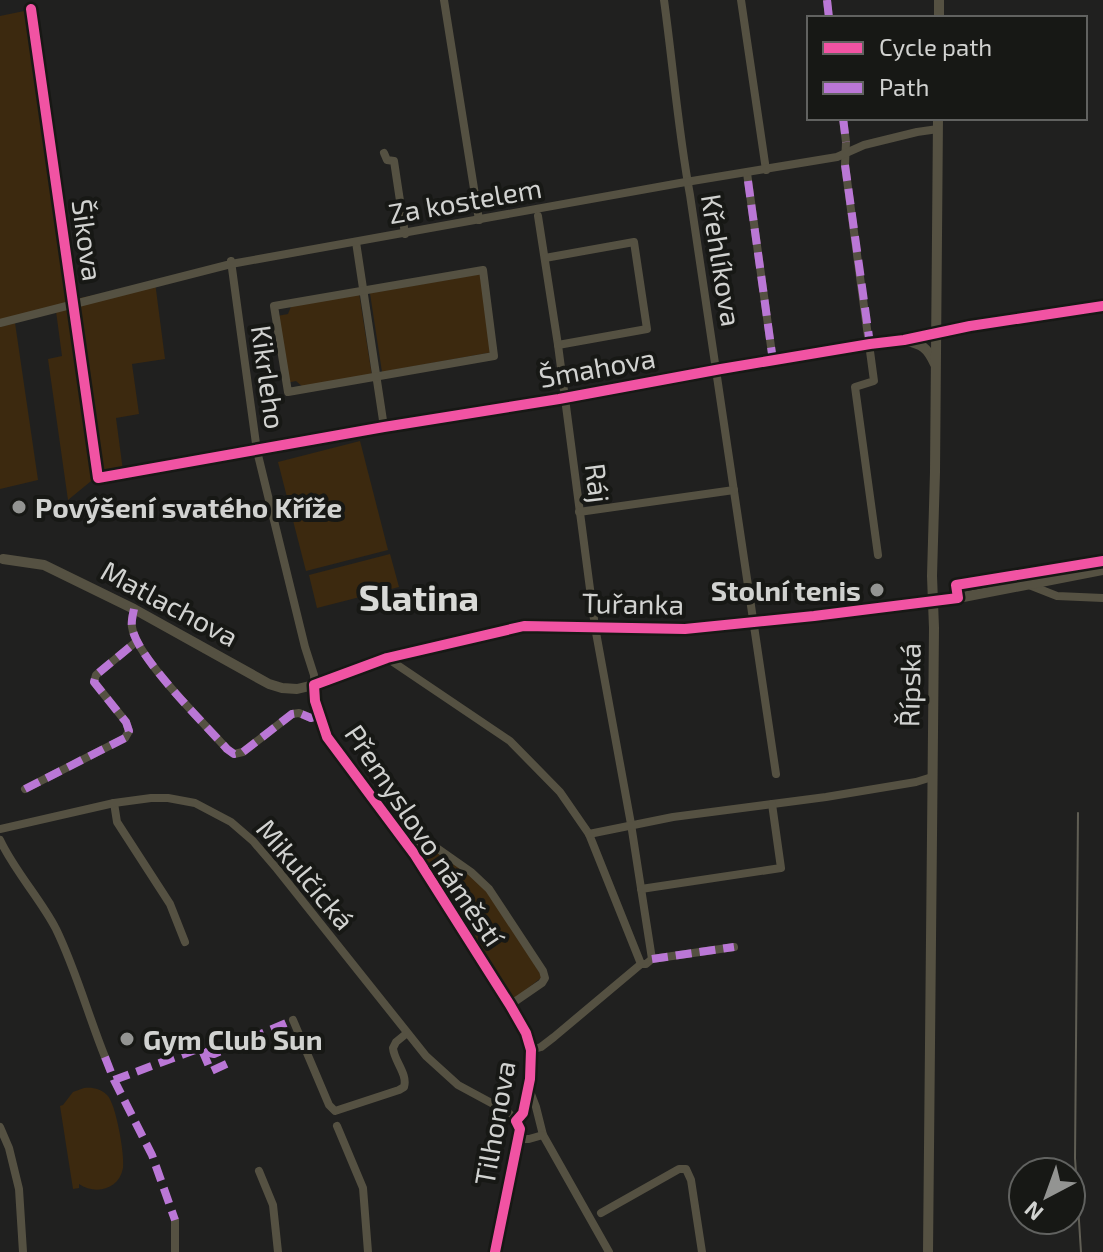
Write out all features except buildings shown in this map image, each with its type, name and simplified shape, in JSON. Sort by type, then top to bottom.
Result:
[{"type":"street","points":[[444,0],[479,220]]},
{"type":"street","name":"Křehlíkova","points":[[664,0],[680,134],[776,774]]},
{"type":"street","points":[[741,0],[766,170]]},
{"type":"street","name":"Šikova","points":[[31,9],[98,478]]},
{"type":"street","points":[[843,120],[845,165],[874,381],[855,387],[878,555]]},
{"type":"street","name":"Za kostelem","points":[[0,323],[231,262],[846,155],[864,145],[917,132],[938,123]]},
{"type":"street","name":"Řípská","points":[[928,1252],[938,123]]},
{"type":"street","points":[[384,153],[387,160],[394,161],[405,234]]},
{"type":"street","points":[[747,173],[773,361]]},
{"type":"street","name":"Ráj","points":[[538,216],[595,627],[652,959]]},
{"type":"street","points":[[356,242],[384,427]]},
{"type":"street","points":[[545,258],[634,242],[647,329],[558,345]]},
{"type":"street","name":"Kikrleho","points":[[231,262],[257,451],[314,685]]},
{"type":"street","points":[[483,270],[494,356],[377,378],[288,392],[274,306],[483,270]]},
{"type":"street","name":"Šmahova","points":[[98,478],[936,332],[1103,306]]},
{"type":"street","points":[[904,340],[927,349],[936,366]]},
{"type":"street","points":[[579,512],[734,490]]},
{"type":"street","name":"Matlachova","points":[[1,556],[44,565],[134,609],[269,684],[297,689],[314,685]]},
{"type":"street","name":"Tuřanka","points":[[314,685],[387,658],[524,626],[685,629],[933,601],[1103,570]]},
{"type":"street","points":[[1028,584],[1057,596],[1103,598]]},
{"type":"street","points":[[134,609],[131,625],[137,641],[162,676],[234,754],[243,752],[292,714],[299,713],[311,718],[320,715]]},
{"type":"street","points":[[25,789],[125,738],[129,731],[126,722],[94,682],[96,675],[137,641]]},
{"type":"street","points":[[387,658],[510,741],[560,792],[589,834],[641,964]]},
{"type":"street","name":"Přemyslovo náměstí","points":[[314,685],[315,701],[327,737],[413,852],[510,1005],[523,1027],[531,1050]]},
{"type":"street","points":[[589,834],[631,824],[904,784],[932,777]]},
{"type":"street","name":"Mikulčická","points":[[0,829],[114,803],[168,798],[195,803],[234,824],[277,869],[436,1066],[476,1096],[505,1110],[516,1121]]},
{"type":"street","points":[[114,803],[117,822],[170,904],[185,942]]},
{"type":"street","points":[[641,889],[781,868],[772,804]]},
{"type":"street","name":"Přemyslovo náměstí","points":[[413,852],[424,839],[481,881],[500,903],[545,978],[510,1005]]},
{"type":"street","points":[[0,840],[55,928],[105,1057]]},
{"type":"street","points":[[531,1050],[554,1037],[641,964],[652,959],[734,947]]},
{"type":"street","points":[[293,1020],[329,1105],[335,1111],[404,1087],[406,1080],[393,1048],[407,1033]]},
{"type":"street","name":"Tilhonova","points":[[495,1252],[520,1129],[516,1121],[523,1113],[528,1088],[531,1050]]},
{"type":"street","points":[[528,1088],[543,1135],[609,1252]]},
{"type":"street","points":[[337,1126],[363,1188],[368,1252]]},
{"type":"street","points":[[0,1127],[9,1148],[19,1189],[23,1252]]},
{"type":"street","points":[[518,1139],[543,1135]]},
{"type":"street","points":[[601,1213],[679,1169],[686,1169],[691,1180],[702,1252]]},
{"type":"street","points":[[259,1171],[273,1205],[278,1252]]},
{"type":"street","points":[[175,1220],[175,1252]]},
{"type":"shaded area","points":[[29,10],[71,300],[155,282],[165,359],[132,364],[139,414],[116,418],[123,471],[96,477],[68,500],[48,359],[62,356],[56,311],[0,323],[0,16]]},
{"type":"shaded area","points":[[481,274],[493,352],[382,372],[370,293]]},
{"type":"shaded area","points":[[359,293],[372,376],[304,388],[296,381],[286,383],[277,316],[288,314],[292,304]]},
{"type":"shaded area","points":[[15,323],[38,480],[0,489],[0,327]]},
{"type":"shaded area","points":[[360,441],[388,550],[306,571],[278,462]]},
{"type":"shaded area","points":[[390,554],[399,587],[317,608],[309,575]]},
{"type":"shaded area","points":[[436,848],[489,889],[542,977],[513,1000],[420,855]]},
{"type":"shaded area","points":[[84,1088],[97,1089],[107,1095],[117,1118],[121,1142],[121,1175],[112,1186],[99,1190],[79,1184],[79,1188],[73,1189],[60,1106],[73,1092]]},
{"type":"railway","points":[[1078,813],[1075,1158],[1081,1252]]},
{"type":"marked path","points":[[827,0],[829,16]]},
{"type":"marked path","points":[[843,120],[846,142]]},
{"type":"marked path","points":[[845,165],[870,344]]},
{"type":"marked path","points":[[748,181],[773,361]]},
{"type":"marked path","points":[[134,609],[132,627],[145,655],[188,707],[234,754],[243,752],[292,714],[299,713],[311,718],[320,715]]},
{"type":"marked path","points":[[25,789],[125,738],[129,731],[126,722],[94,682],[96,675],[137,641]]},
{"type":"marked path","points":[[652,959],[734,947]]},
{"type":"marked path","points":[[114,1080],[195,1050],[214,1054],[293,1020]]},
{"type":"marked path","points":[[202,1050],[211,1071],[233,1061]]},
{"type":"marked path","points":[[105,1057],[152,1155],[175,1220]]},
{"type":"cycle path","points":[[31,9],[98,478],[904,340],[970,326],[1103,306]]},
{"type":"cycle path","points":[[495,1252],[520,1129],[516,1121],[523,1113],[530,1079],[531,1050],[526,1033],[415,855],[327,737],[315,701],[314,685],[387,658],[524,626],[685,629],[814,616],[958,598],[956,585],[1103,561]]},
{"type":"place","name":"Povýšení svatého Kříže","points":[[19,507]]},
{"type":"place","name":"Stolní tenis","points":[[877,590]]},
{"type":"place","name":"Gym Club Sun","points":[[127,1039]]},
{"type":"district","name":"Slatina","points":[[419,596]]}]
